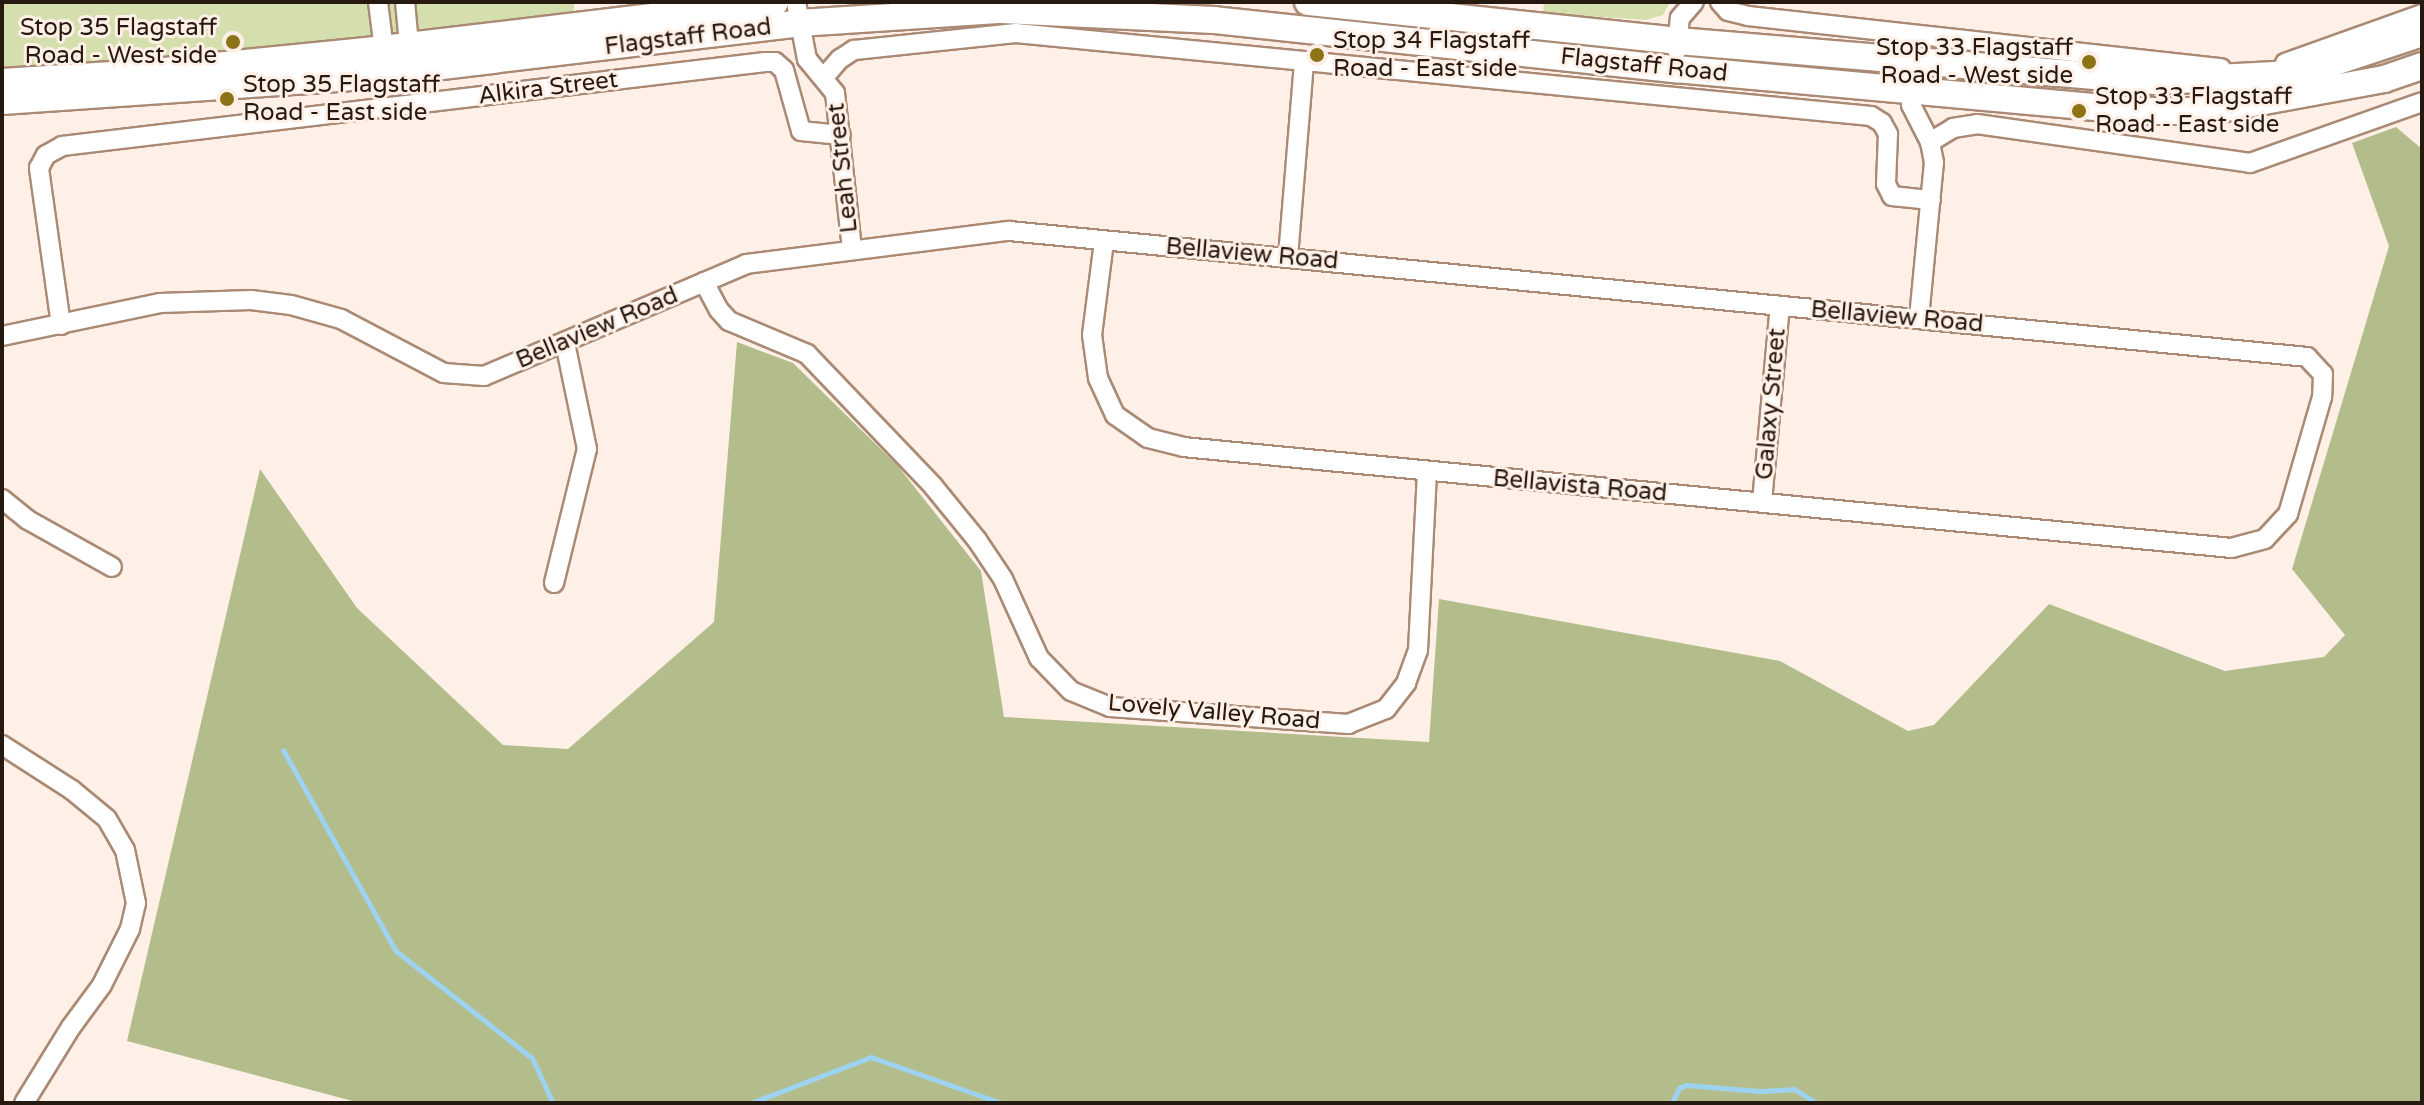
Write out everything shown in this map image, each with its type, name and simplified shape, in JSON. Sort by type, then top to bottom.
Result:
[{"type":"main road","name":"Flagstaff Road","points":[[2,101],[158,93],[775,2]]},
{"type":"main road","name":"Flagstaff Road","points":[[1308,2],[1678,41],[2157,81],[2222,80],[2323,66],[2422,33]]},
{"type":"main road","name":"Flagstaff Road","points":[[2,82],[398,59],[797,13],[1002,10],[1216,11],[1676,69],[2139,111],[2210,111],[2384,79],[2422,66]]},
{"type":"street","points":[[378,2],[398,59]]},
{"type":"street","points":[[398,59],[405,2]]},
{"type":"street","points":[[1676,69],[1680,18],[1694,2]]},
{"type":"street","points":[[1720,2],[1728,11],[1748,16],[2245,71],[2296,60],[2422,14]]},
{"type":"street","name":"Leah Street","points":[[797,13],[807,59],[825,76],[835,93],[852,249]]},
{"type":"street","name":"Flagstaff Road","points":[[825,76],[840,59],[854,50],[1016,33],[1871,116],[1882,123],[1888,134],[1886,184],[1892,196],[1931,200]]},
{"type":"street","points":[[1913,61],[1911,105],[1930,142],[1934,162],[1919,318]]},
{"type":"street","name":"Alkira Street","points":[[61,325],[39,168],[46,155],[62,146],[765,62],[775,62],[784,70],[801,131],[841,135]]},
{"type":"street","points":[[1288,257],[1304,63]]},
{"type":"street","points":[[1930,142],[1953,128],[1977,124],[2250,163],[2422,102]]},
{"type":"street","name":"Bellaview Road","points":[[2,336],[160,303],[251,300],[291,305],[341,319],[444,373],[462,377],[484,376],[746,264],[1009,231],[2307,357],[2323,374],[2322,397],[2288,514],[2265,539],[2232,548]]},
{"type":"street","name":"Bellavista Road","points":[[1104,241],[1092,335],[1098,378],[1115,415],[1148,438],[1184,447],[1427,472],[2232,548]]},
{"type":"street","name":"Lovely Valley Road","points":[[704,282],[719,310],[729,321],[807,354],[933,486],[977,540],[1003,579],[1039,658],[1071,691],[1110,707],[1348,724],[1386,709],[1406,683],[1418,650],[1427,472]]},
{"type":"street","name":"Galaxy Street","points":[[1762,502],[1780,306]]},
{"type":"street","points":[[554,583],[587,449],[565,343]]},
{"type":"street","points":[[2,499],[28,520],[112,567]]},
{"type":"street","points":[[2,745],[72,790],[107,819],[125,850],[136,903],[130,929],[106,978],[24,1103]]},
{"type":"green space","points":[[2,2],[574,2],[574,26],[2,82]]},
{"type":"green space","points":[[1544,2],[1670,2],[1663,15],[1646,20],[1543,13]]},
{"type":"green space","points":[[2396,127],[2422,149],[2422,1103],[360,1103],[127,1041],[260,469],[357,608],[503,745],[568,749],[714,622],[737,342],[793,363],[897,465],[981,571],[1004,717],[1429,742],[1439,599],[1780,661],[1908,731],[1934,725],[2049,604],[2225,671],[2324,657],[2345,635],[2292,569],[2389,246],[2352,143]]},
{"type":"waterway","points":[[283,750],[396,951],[532,1058],[553,1103]]},
{"type":"waterway","points":[[751,1103],[871,1057],[1001,1103]]},
{"type":"waterway","points":[[1672,1103],[1679,1088],[1686,1085],[1759,1091],[1794,1089],[1816,1103]]},
{"type":"place","name":"Stop 35 Flagstaff Road - West side","points":[[233,42]]},
{"type":"place","name":"Stop 34 Flagstaff Road - East side","points":[[1317,55]]},
{"type":"place","name":"Stop 33 Flagstaff Road - West side","points":[[2089,62]]},
{"type":"place","name":"Stop 35 Flagstaff Road - East side","points":[[227,99]]},
{"type":"place","name":"Stop 33 Flagstaff Road - East side","points":[[2079,111]]}]
